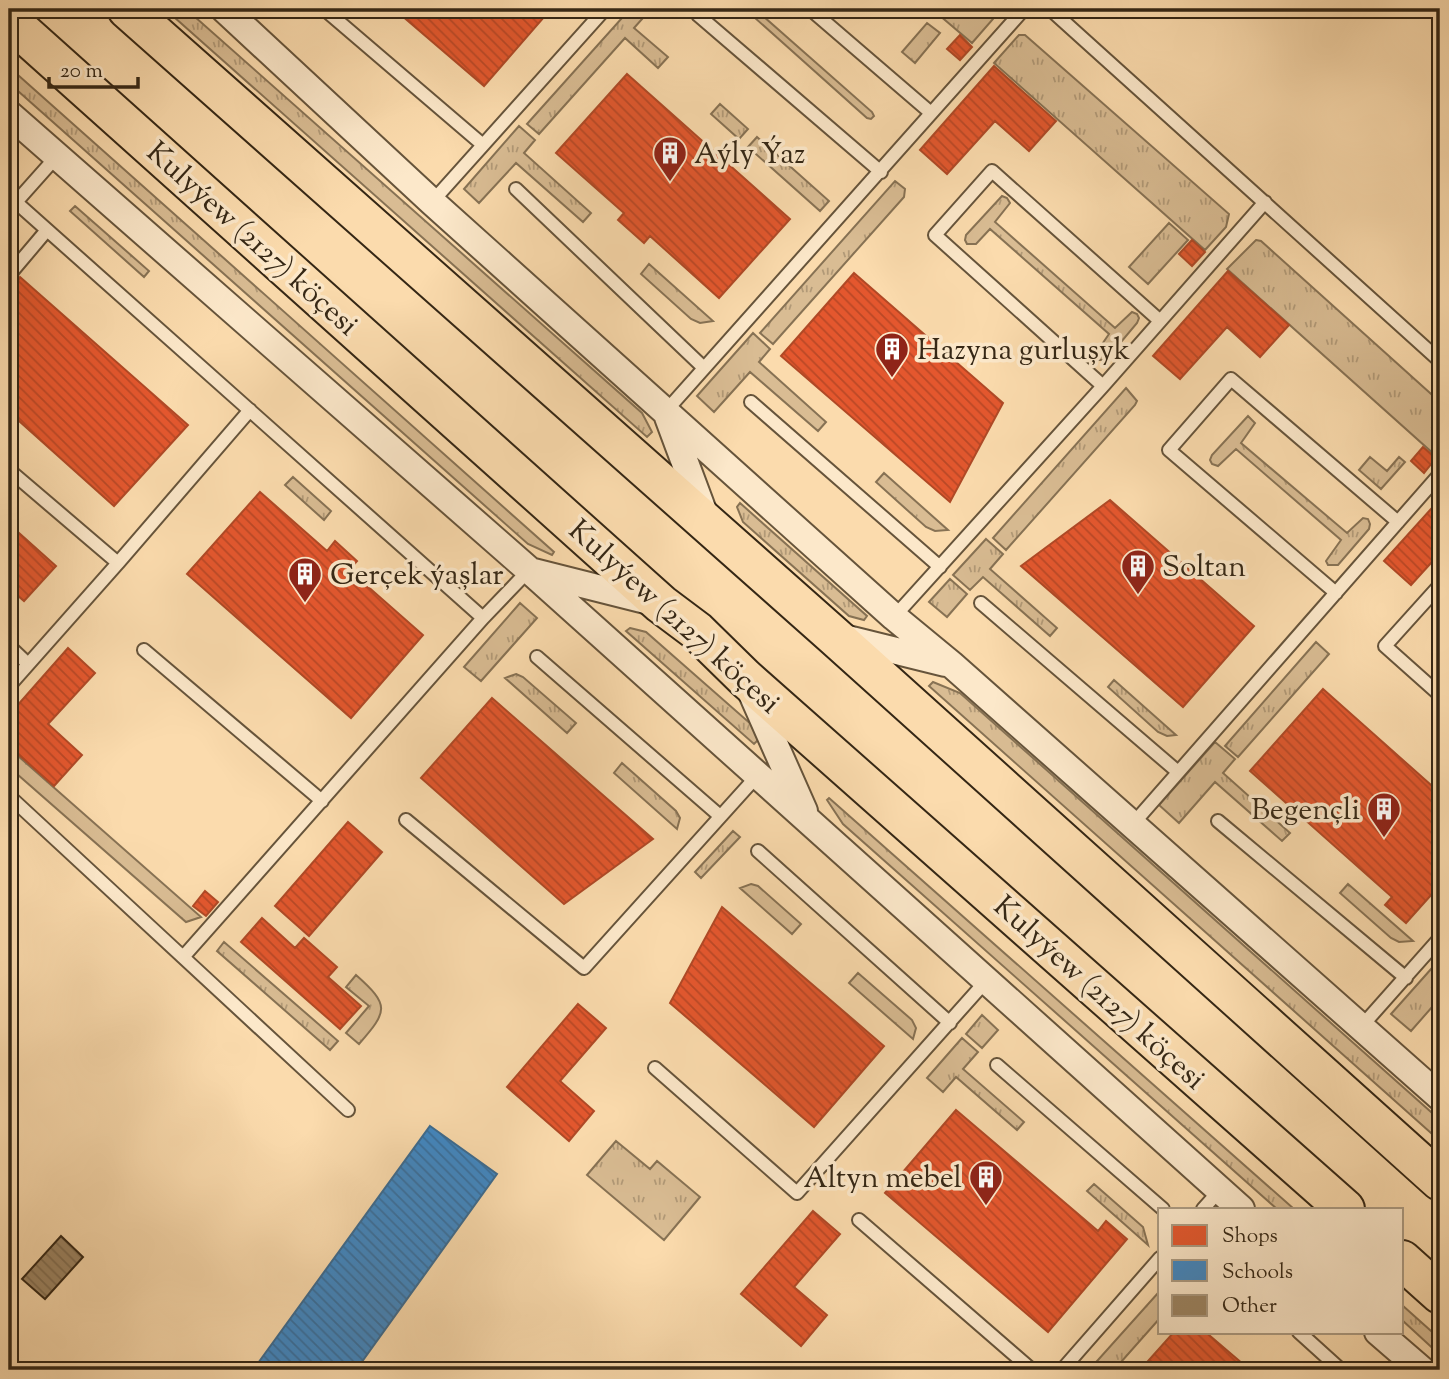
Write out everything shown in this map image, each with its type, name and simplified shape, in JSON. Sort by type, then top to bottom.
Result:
[{"type":"highway","points":[[127,9],[708,523],[1440,1181]]},
{"type":"highway","name":"Kulyýew (2127) köçesi","points":[[9,20],[661,604],[696,631],[745,678],[1344,1208]]},
{"type":"highway","points":[[1404,1262],[1440,1294]]},
{"type":"street","points":[[224,9],[432,202],[894,617],[951,664],[1440,1097]]},
{"type":"street","points":[[9,114],[529,570],[808,820],[986,981],[1212,1200],[1238,1208]]},
{"type":"street","points":[[666,411],[708,523]]},
{"type":"street","points":[[529,570],[661,604]]},
{"type":"street","points":[[834,636],[951,664]]},
{"type":"street","points":[[745,678],[808,820]]},
{"type":"street","points":[[1380,1334],[1422,1370]]},
{"type":"lane","points":[[324,9],[483,145]]},
{"type":"lane","points":[[432,202],[605,9]]},
{"type":"lane","points":[[704,9],[698,15],[881,172]]},
{"type":"lane","points":[[810,9],[931,113]]},
{"type":"lane","points":[[666,411],[1024,9]]},
{"type":"lane","points":[[1050,9],[1440,362]]},
{"type":"lane","points":[[57,156],[11,203],[47,230],[483,618]]},
{"type":"lane","points":[[1103,386],[934,235],[992,171],[1159,320]]},
{"type":"lane","points":[[516,189],[704,368]]},
{"type":"lane","points":[[894,617],[1265,202]]},
{"type":"lane","points":[[9,275],[47,230]]},
{"type":"lane","points":[[1336,593],[1169,450],[1231,379],[1398,522]]},
{"type":"lane","points":[[751,402],[940,567]]},
{"type":"lane","points":[[9,685],[118,564],[250,410]]},
{"type":"lane","points":[[9,470],[118,564]]},
{"type":"lane","points":[[1132,825],[1440,474]]},
{"type":"lane","points":[[184,957],[483,618],[529,570]]},
{"type":"lane","points":[[1440,585],[1385,646],[1440,695]]},
{"type":"lane","points":[[981,603],[1178,772]]},
{"type":"lane","points":[[9,646],[28,664]]},
{"type":"lane","points":[[144,650],[322,801]]},
{"type":"lane","points":[[537,657],[720,816]]},
{"type":"lane","points":[[406,820],[584,968],[757,776]]},
{"type":"lane","points":[[9,796],[348,1110]]},
{"type":"lane","points":[[1218,821],[1406,978]]},
{"type":"lane","points":[[758,851],[950,1023]]},
{"type":"lane","points":[[1361,1027],[1440,938]]},
{"type":"lane","points":[[655,1068],[797,1192],[986,981]]},
{"type":"lane","points":[[998,1065],[1162,1208]]},
{"type":"lane","points":[[859,1220],[1032,1370]]},
{"type":"lane","points":[[1062,1370],[1158,1260]]},
{"type":"lane","points":[[1301,1334],[1341,1370]]},
{"type":"green space","points":[[165,9],[186,9],[642,413],[652,432],[647,437]]},
{"type":"green space","points":[[630,9],[651,9],[634,28],[668,57],[658,68],[625,38],[539,134],[527,124]]},
{"type":"green space","points":[[745,9],[755,9],[874,116],[867,118]]},
{"type":"green space","points":[[932,9],[997,10],[993,19],[972,43]]},
{"type":"green space","points":[[927,23],[940,33],[915,63],[902,52]]},
{"type":"green space","points":[[1019,35],[1025,35],[1229,214],[1226,227],[1205,250],[994,63]]},
{"type":"green space","points":[[9,67],[554,552],[552,555],[528,544],[9,83]]},
{"type":"green space","points":[[720,104],[748,129],[739,139],[711,114]]},
{"type":"green space","points":[[519,126],[535,140],[524,153],[591,213],[583,222],[516,163],[479,203],[464,189]]},
{"type":"green space","points":[[757,137],[829,201],[820,211],[748,147]]},
{"type":"green space","points":[[895,181],[905,189],[904,197],[773,344],[760,333]]},
{"type":"green space","points":[[1002,196],[1010,203],[995,222],[1115,328],[1132,312],[1137,314],[1137,323],[1106,360],[1097,360],[1094,356],[1109,334],[990,229],[976,244],[967,244],[966,235]]},
{"type":"green space","points":[[75,206],[149,271],[144,277],[70,211]]},
{"type":"green space","points":[[1169,223],[1188,240],[1148,284],[1129,267]]},
{"type":"green space","points":[[1256,240],[1261,241],[1440,402],[1440,450],[1435,455],[1227,269]]},
{"type":"green space","points":[[649,264],[713,321],[700,323],[691,319],[641,274]]},
{"type":"green space","points":[[753,333],[770,349],[759,362],[826,422],[818,431],[750,372],[714,412],[697,396]]},
{"type":"green space","points":[[1126,388],[1137,401],[1135,405],[1006,550],[993,538]]},
{"type":"green space","points":[[1248,416],[1255,423],[1241,443],[1347,533],[1363,518],[1368,519],[1369,529],[1338,565],[1328,565],[1326,561],[1341,540],[1236,449],[1218,466],[1212,464],[1212,455]]},
{"type":"green space","points":[[1370,457],[1387,471],[1399,457],[1405,462],[1381,489],[1359,470]]},
{"type":"green space","points":[[884,473],[948,530],[935,531],[926,527],[876,482]]},
{"type":"green space","points":[[293,477],[331,511],[324,520],[285,485]]},
{"type":"green space","points":[[740,503],[867,616],[864,620],[849,616],[743,522],[737,507]]},
{"type":"green space","points":[[986,539],[1003,554],[990,569],[1057,628],[1050,636],[983,577],[970,590],[953,575]]},
{"type":"green space","points":[[950,579],[967,594],[947,617],[929,602]]},
{"type":"green space","points":[[520,603],[537,618],[481,681],[464,667]]},
{"type":"green space","points":[[630,628],[646,632],[752,725],[758,740],[754,744],[626,631]]},
{"type":"green space","points":[[1316,642],[1329,654],[1238,757],[1225,746]]},
{"type":"green space","points":[[516,674],[523,677],[576,723],[567,733],[505,678]]},
{"type":"green space","points":[[1114,680],[1176,735],[1167,736],[1158,732],[1108,687]]},
{"type":"green space","points":[[933,682],[960,693],[1440,1120],[1440,1141],[929,686]]},
{"type":"green space","points":[[1215,742],[1235,759],[1223,773],[1290,833],[1282,841],[1215,782],[1179,823],[1159,805]]},
{"type":"green space","points":[[9,748],[201,917],[186,922],[9,767]]},
{"type":"green space","points":[[622,763],[676,811],[680,818],[677,829],[614,773]]},
{"type":"green space","points":[[829,798],[1293,1208],[1276,1208],[843,824],[827,800]]},
{"type":"green space","points":[[733,831],[740,837],[701,878],[695,872]]},
{"type":"green space","points":[[751,884],[758,886],[801,924],[792,934],[740,888]]},
{"type":"green space","points":[[1348,884],[1413,941],[1399,942],[1391,938],[1340,893]]},
{"type":"green space","points":[[224,942],[338,1041],[330,1050],[217,951]]},
{"type":"green space","points":[[1440,959],[1440,998],[1411,1031],[1391,1014]]},
{"type":"green space","points":[[858,973],[912,1020],[916,1028],[913,1039],[849,983]]},
{"type":"green space","points":[[356,975],[375,994],[381,1008],[376,1024],[359,1044],[346,1033],[369,1006],[346,987]]},
{"type":"green space","points":[[982,1015],[998,1030],[982,1048],[966,1034]]},
{"type":"green space","points":[[962,1038],[978,1052],[963,1069],[1024,1122],[1017,1130],[956,1077],[943,1092],[927,1078]]},
{"type":"green space","points":[[616,1141],[650,1169],[657,1161],[700,1197],[664,1240],[587,1175]]},
{"type":"green space","points":[[1094,1184],[1143,1227],[1148,1245],[1087,1191]]},
{"type":"green space","points":[[1158,1293],[1158,1320],[1114,1370],[1089,1370]]},
{"type":"green space","points":[[1404,1307],[1440,1339],[1440,1355],[1404,1322]]},
{"type":"building: Shops","points":[[394,9],[551,9],[484,86]]},
{"type":"building: Shops","points":[[960,35],[972,47],[960,60],[947,49]]},
{"type":"building: Shops","points":[[994,66],[1056,121],[1029,151],[995,121],[947,174],[920,150]]},
{"type":"building: Shops","name":"Aýly Ýaz","points":[[627,74],[790,219],[719,298],[650,236],[644,243],[618,220],[624,213],[556,153]]},
{"type":"building: Shops","points":[[1192,240],[1205,252],[1192,266],[1179,254]]},
{"type":"building: Shops","points":[[1228,271],[1289,325],[1260,357],[1227,327],[1180,379],[1153,356]]},
{"type":"building: Shops","name":"Hazyna gurluşyk","points":[[854,273],[1003,403],[950,502],[781,356]]},
{"type":"building: Shops","points":[[20,277],[188,425],[114,506],[9,412],[9,297]]},
{"type":"building: Shops","points":[[1423,447],[1436,458],[1424,473],[1411,461]]},
{"type":"building: Shops","name":"Gerçek ýaşlar","points":[[260,492],[327,551],[335,541],[357,561],[349,570],[423,635],[351,718],[187,574]]},
{"type":"building: Shops","points":[[1440,499],[1440,553],[1411,585],[1384,561]]},
{"type":"building: Shops","name":"Soltan","points":[[1110,500],[1254,626],[1183,707],[1021,566]]},
{"type":"building: Shops","points":[[9,524],[56,566],[24,601],[9,588]]},
{"type":"building: Shops","points":[[68,648],[95,673],[48,724],[82,755],[54,786],[9,746],[9,715]]},
{"type":"building: Shops","name":"Begençli","points":[[1323,689],[1440,793],[1440,885],[1406,923],[1385,905],[1392,897],[1250,771]]},
{"type":"building: Shops","points":[[492,698],[653,839],[564,904],[421,778]]},
{"type":"building: Shops","points":[[348,822],[382,852],[309,936],[275,906]]},
{"type":"building: Shops","points":[[205,891],[218,902],[206,916],[193,906]]},
{"type":"building: Shops","points":[[722,907],[884,1046],[814,1127],[670,1003]]},
{"type":"building: Shops","points":[[262,918],[295,948],[304,938],[337,967],[328,977],[361,1006],[340,1029],[241,942]]},
{"type":"building: Shops","points":[[578,1004],[606,1028],[560,1081],[594,1111],[569,1141],[507,1087]]},
{"type":"building: Shops","name":"Altyn mebel","points":[[956,1110],[1098,1231],[1106,1221],[1127,1239],[1048,1332],[885,1193]]},
{"type":"building: Shops","points":[[813,1211],[840,1234],[794,1287],[827,1315],[801,1346],[741,1294]]},
{"type":"building: Shops","points":[[1172,1334],[1210,1334],[1250,1370],[1140,1370]]},
{"type":"building: Schools","points":[[430,1126],[497,1174],[356,1370],[253,1370]]},
{"type":"building: Other","points":[[61,1236],[83,1257],[45,1299],[22,1279]]},
{"type":"place","name":"Aýly Ýaz","points":[[670,183]]},
{"type":"place","name":"Hazyna gurluşyk","points":[[892,379]]},
{"type":"place","name":"Soltan","points":[[1138,596]]},
{"type":"place","name":"Gerçek ýaşlar","points":[[305,604]]},
{"type":"place","name":"Begençli","points":[[1384,839]]},
{"type":"place","name":"Altyn mebel","points":[[986,1207]]}]
